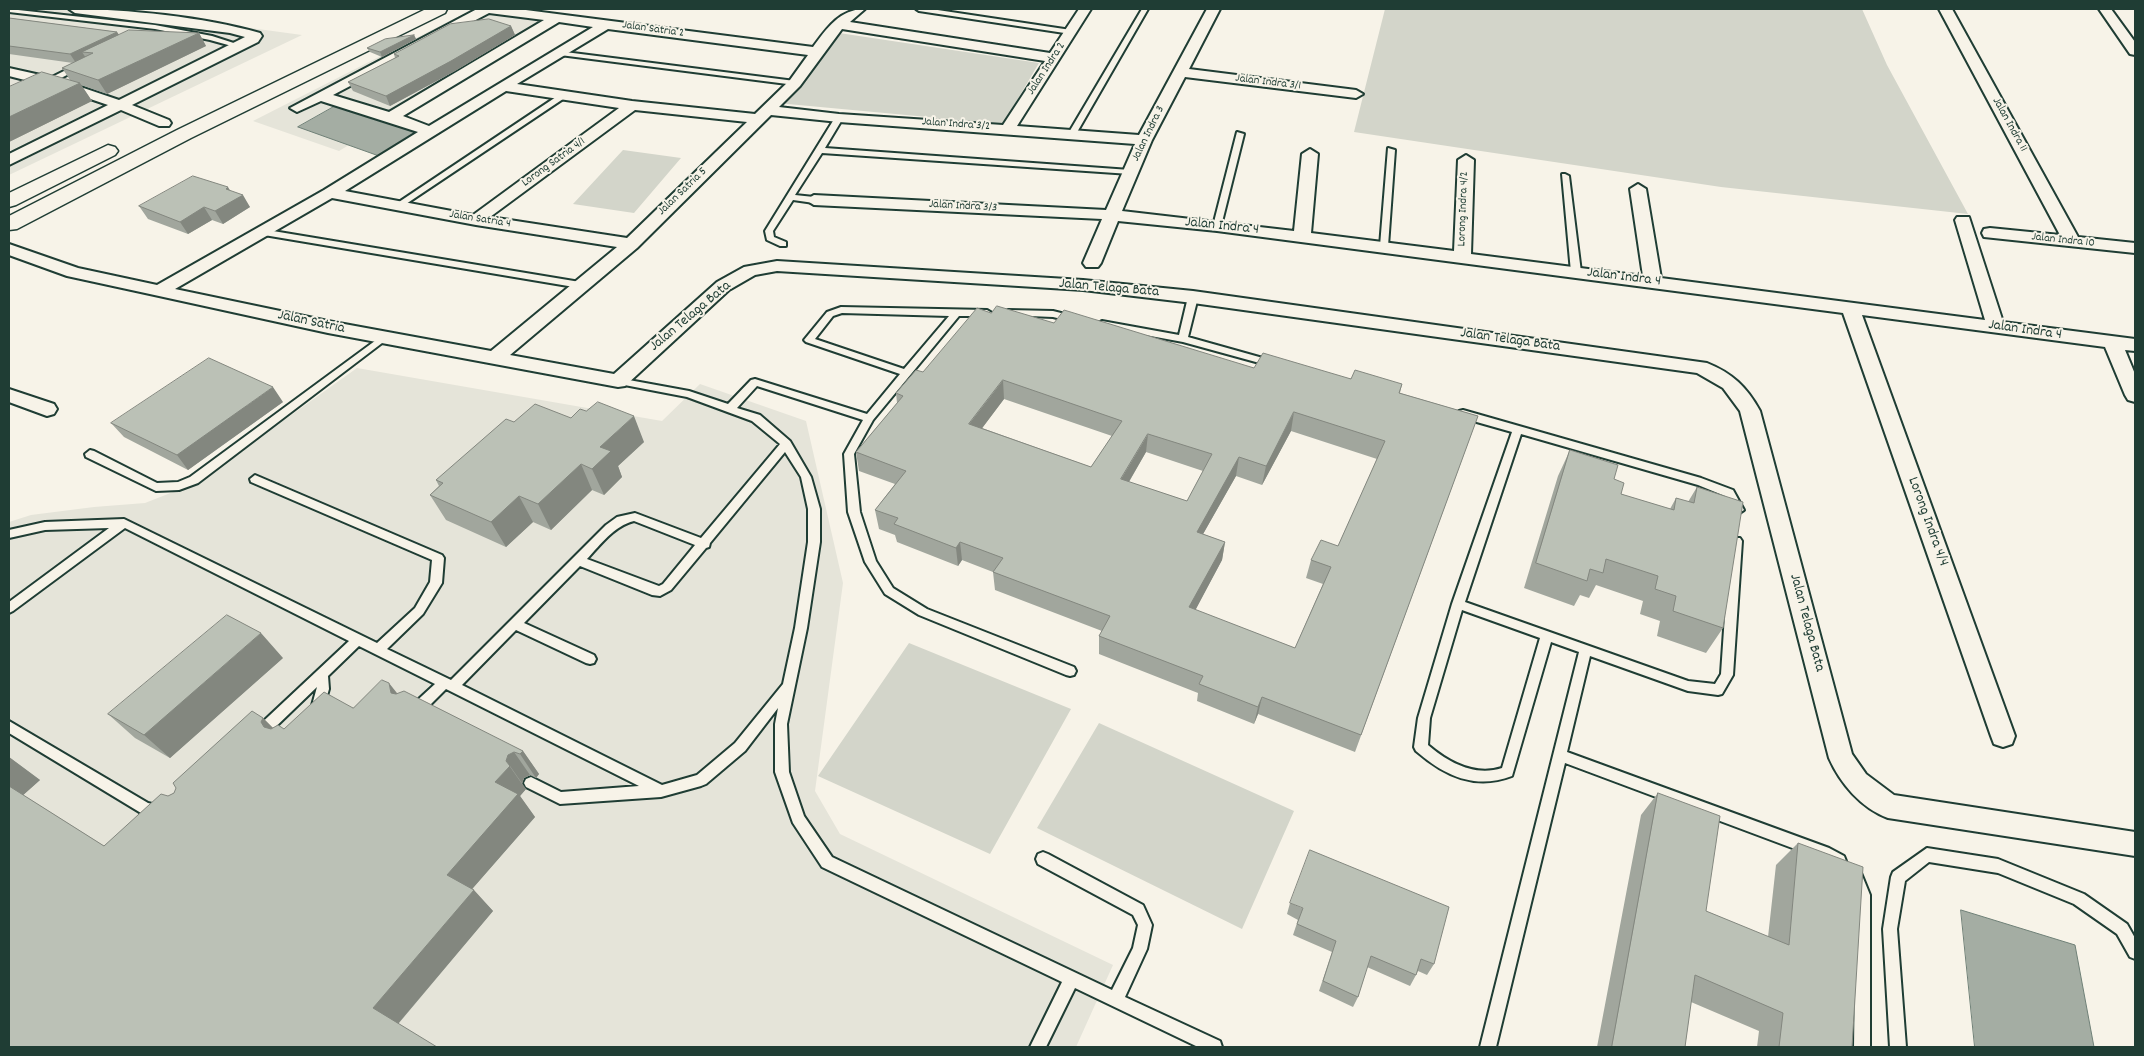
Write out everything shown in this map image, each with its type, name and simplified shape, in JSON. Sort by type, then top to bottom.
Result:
[{"type":"highway","points":[[321,47],[400,9]]},
{"type":"highway","points":[[9,224],[184,134],[439,9]]},
{"type":"highway","points":[[9,201],[172,119]]},
{"type":"street","points":[[9,160],[253,39],[253,34],[75,9]]},
{"type":"street","points":[[297,108],[486,9]]},
{"type":"street","name":"Jalan Satria 2","points":[[490,9],[816,52]]},
{"type":"street","name":"Jalan Indra 2","points":[[1008,129],[1085,9]]},
{"type":"street","name":"Jalan Indra 3","points":[[1092,262],[1144,140],[1214,9]]},
{"type":"street","name":"Jalan Indra 11","points":[[1945,9],[2072,242]]},
{"type":"street","points":[[2105,9],[2135,51]]},
{"type":"street","name":"Jalan Satria 5","points":[[496,357],[631,244],[795,83],[816,52],[839,24],[857,10]]},
{"type":"street","points":[[471,17],[537,30]]},
{"type":"street","points":[[391,117],[557,18]]},
{"type":"street","points":[[159,291],[330,193],[506,87],[606,24]]},
{"type":"street","points":[[839,24],[1054,58]]},
{"type":"street","points":[[9,72],[51,80],[120,104],[172,119]]},
{"type":"street","name":"Jalan Indra 3/1","points":[[1179,72],[1356,94]]},
{"type":"street","name":"Jalan Indra 3/2","points":[[506,87],[632,105],[763,115],[1008,129],[1144,140]]},
{"type":"street","points":[[320,96],[391,117],[431,132]]},
{"type":"street","name":"Lorong Satria 4/1","points":[[476,220],[632,105]]},
{"type":"street","points":[[1302,236],[1310,154]]},
{"type":"street","name":"Lorong Indra 4/2","points":[[1462,257],[1466,160]]},
{"type":"street","points":[[1638,189],[1653,282]]},
{"type":"street","name":"Jalan Satria 4","points":[[330,193],[476,220],[631,244]]},
{"type":"street","name":"Jalan Indra 3/3","points":[[814,200],[1112,215]]},
{"type":"street","name":"Jalan Indra 4","points":[[1112,215],[1384,246],[2135,345]]},
{"type":"street","points":[[1963,220],[1996,327]]},
{"type":"street","name":"Jalan Indra 10","points":[[1990,233],[2135,248]]},
{"type":"street","name":"Jalan Satria","points":[[9,249],[73,272],[159,291],[383,338],[496,357],[618,381]]},
{"type":"street","name":"Jalan Telaga Bata","points":[[618,381],[723,286],[750,271],[777,266],[1083,285],[1193,297],[1700,367],[1730,382],[1743,394],[1750,411],[1842,758],[1857,782],[1888,806],[2135,844]]},
{"type":"street","name":"Lorong Indra 4/4","points":[[1850,308],[2003,736]]},
{"type":"street","points":[[2112,342],[2135,395]]},
{"type":"street","points":[[9,395],[47,409]]},
{"type":"lane","points":[[919,9],[1070,32]]},
{"type":"lane","points":[[1072,134],[1144,9]]},
{"type":"lane","points":[[9,10],[159,29],[214,38],[239,46]]},
{"type":"lane","points":[[150,33],[159,29]]},
{"type":"lane","points":[[560,53],[795,83]]},
{"type":"lane","points":[[34,88],[87,63]]},
{"type":"lane","points":[[398,206],[565,95]]},
{"type":"lane","points":[[783,244],[774,242],[770,238],[769,231],[839,118]]},
{"type":"lane","points":[[1217,226],[1240,134]]},
{"type":"lane","points":[[820,150],[1130,172]]},
{"type":"lane","points":[[1384,246],[1391,150]]},
{"type":"lane","points":[[1565,176],[1576,272]]},
{"type":"lane","points":[[790,197],[814,200]]},
{"type":"lane","points":[[261,232],[580,286]]},
{"type":"lane","points":[[1183,339],[1193,297]]},
{"type":"lane","points":[[906,372],[810,340],[830,314],[841,310],[1052,314],[1183,339],[1288,367]]},
{"type":"lane","points":[[956,313],[869,418],[849,454],[854,512],[871,562],[889,591],[923,612],[1070,670]]},
{"type":"lane","points":[[90,454],[156,487],[179,486],[194,480],[383,338]]},
{"type":"lane","points":[[618,381],[689,394],[756,418],[786,444],[806,477],[814,509],[814,542],[781,724],[782,772],[798,819],[827,862],[1214,1047]]},
{"type":"lane","points":[[730,409],[755,382],[869,418]]},
{"type":"lane","points":[[1451,411],[1701,482],[1729,493],[1738,510],[1727,675],[1718,690],[1688,686],[1458,604]]},
{"type":"lane","points":[[1518,429],[1458,604],[1424,718],[1421,747],[1435,760],[1476,777],[1496,778],[1507,772],[1547,635]]},
{"type":"lane","points":[[578,560],[652,590],[660,591],[667,587],[705,544],[786,444]]},
{"type":"lane","points":[[255,479],[438,558],[436,583],[419,611],[378,650]]},
{"type":"lane","points":[[415,711],[448,685],[515,624],[610,528],[621,520],[636,517],[705,544]]},
{"type":"lane","points":[[9,534],[45,526],[124,523],[661,792]]},
{"type":"lane","points":[[9,608],[124,523]]},
{"type":"lane","points":[[515,624],[590,659]]},
{"type":"lane","points":[[252,741],[358,640]]},
{"type":"lane","points":[[1488,1047],[1586,649]]},
{"type":"lane","points":[[312,720],[320,704],[323,689],[322,674]]},
{"type":"lane","points":[[532,783],[560,798],[661,792],[701,780],[734,753],[789,685]]},
{"type":"lane","points":[[9,726],[146,809],[168,812],[175,808]]},
{"type":"lane","points":[[1560,755],[1824,853],[1853,869],[1863,895],[1862,1047]]},
{"type":"lane","points":[[1898,1047],[1890,929],[1898,877],[1927,855],[1998,866],[2079,899],[2122,929],[2135,952]]},
{"type":"lane","points":[[1043,859],[1138,910],[1145,925],[1140,949],[1116,999]]},
{"type":"lane","points":[[1038,1047],[1072,978]]},
{"type":"shaded area","points":[[9,9],[111,9],[302,35],[9,175]]},
{"type":"shaded area","points":[[473,9],[511,9],[561,17],[339,151],[253,121]]},
{"type":"shaded area","points":[[1385,9],[1862,9],[1887,65],[1968,214],[1721,187],[1354,132]]},
{"type":"shaded area","points":[[839,33],[1039,63],[1003,124],[777,103]]},
{"type":"shaded area","points":[[337,105],[418,132],[379,156],[298,127]]},
{"type":"shaded area","points":[[623,150],[681,158],[634,213],[573,204]]},
{"type":"shaded area","points":[[357,368],[662,421],[700,384],[806,421],[843,583],[815,791],[840,834],[1113,965],[1076,1047],[9,1047],[9,522],[31,515],[145,503],[196,483]]},
{"type":"shaded area","points":[[909,643],[1071,709],[990,854],[818,776]]},
{"type":"shaded area","points":[[1099,723],[1294,811],[1242,929],[1037,828]]},
{"type":"shaded area","points":[[1961,910],[2075,945],[2094,1047],[1975,1047]]},
{"type":"building","points":[[9,18],[117,32],[70,54],[9,46]]},
{"type":"building","points":[[489,19],[511,26],[386,96],[348,82],[399,56],[394,54],[450,24]]},
{"type":"building","points":[[129,30],[199,33],[98,80],[62,68],[93,53],[82,52]]},
{"type":"building","points":[[414,35],[380,52],[367,48],[385,39]]},
{"type":"building","points":[[42,72],[80,83],[9,117],[9,87]]},
{"type":"building","points":[[193,176],[228,187],[226,189],[243,195],[215,211],[204,207],[180,222],[139,206]]},
{"type":"building","points":[[997,306],[1054,323],[1064,310],[1254,368],[1263,353],[1351,379],[1355,370],[1402,384],[1399,393],[1478,416],[1361,735],[1262,697],[1258,707],[1199,684],[1203,676],[1099,636],[1110,616],[993,572],[1003,558],[960,542],[956,548],[894,524],[898,518],[875,510],[906,471],[856,452],[903,396],[896,393],[916,370],[923,372],[977,308],[991,313]],"holes":[[[1003,380],[1122,421],[1091,467],[969,424]],[[1294,412],[1385,441],[1338,546],[1321,540],[1311,560],[1331,567],[1295,648],[1189,607],[1225,542],[1197,532],[1239,457],[1266,466]],[[1148,434],[1212,454],[1187,501],[1121,479]]]},
{"type":"building","points":[[209,358],[273,387],[177,455],[111,423]]},
{"type":"building","points":[[598,402],[634,416],[600,447],[611,451],[592,469],[581,464],[538,504],[519,496],[491,522],[430,495],[443,483],[436,480],[506,419],[514,422],[535,404],[571,418],[580,409],[586,411]]},
{"type":"building","points":[[1570,450],[1618,465],[1614,479],[1624,483],[1621,494],[1674,510],[1676,498],[1694,503],[1697,487],[1743,502],[1723,628],[1673,611],[1676,596],[1655,589],[1658,576],[1606,559],[1603,573],[1590,569],[1587,581],[1536,563]]},
{"type":"building","points":[[227,615],[261,633],[144,735],[108,714]]},
{"type":"building","points":[[382,680],[389,683],[391,693],[396,694],[404,691],[523,751],[520,754],[514,752],[508,755],[506,761],[510,766],[495,782],[518,794],[447,875],[474,890],[373,1008],[437,1047],[9,1047],[9,786],[104,846],[161,794],[168,796],[174,793],[176,788],[173,783],[252,711],[263,718],[261,722],[264,727],[271,729],[278,725],[284,729],[324,692],[353,708]]},
{"type":"building","points":[[1658,793],[1720,816],[1706,911],[1789,945],[1798,843],[1863,867],[1852,1047],[1779,1047],[1783,1013],[1695,975],[1685,1047],[1612,1047]]},
{"type":"building","points":[[1310,850],[1449,907],[1434,964],[1421,959],[1416,975],[1371,956],[1358,997],[1323,981],[1336,941],[1297,924],[1303,908],[1290,903]]}]
